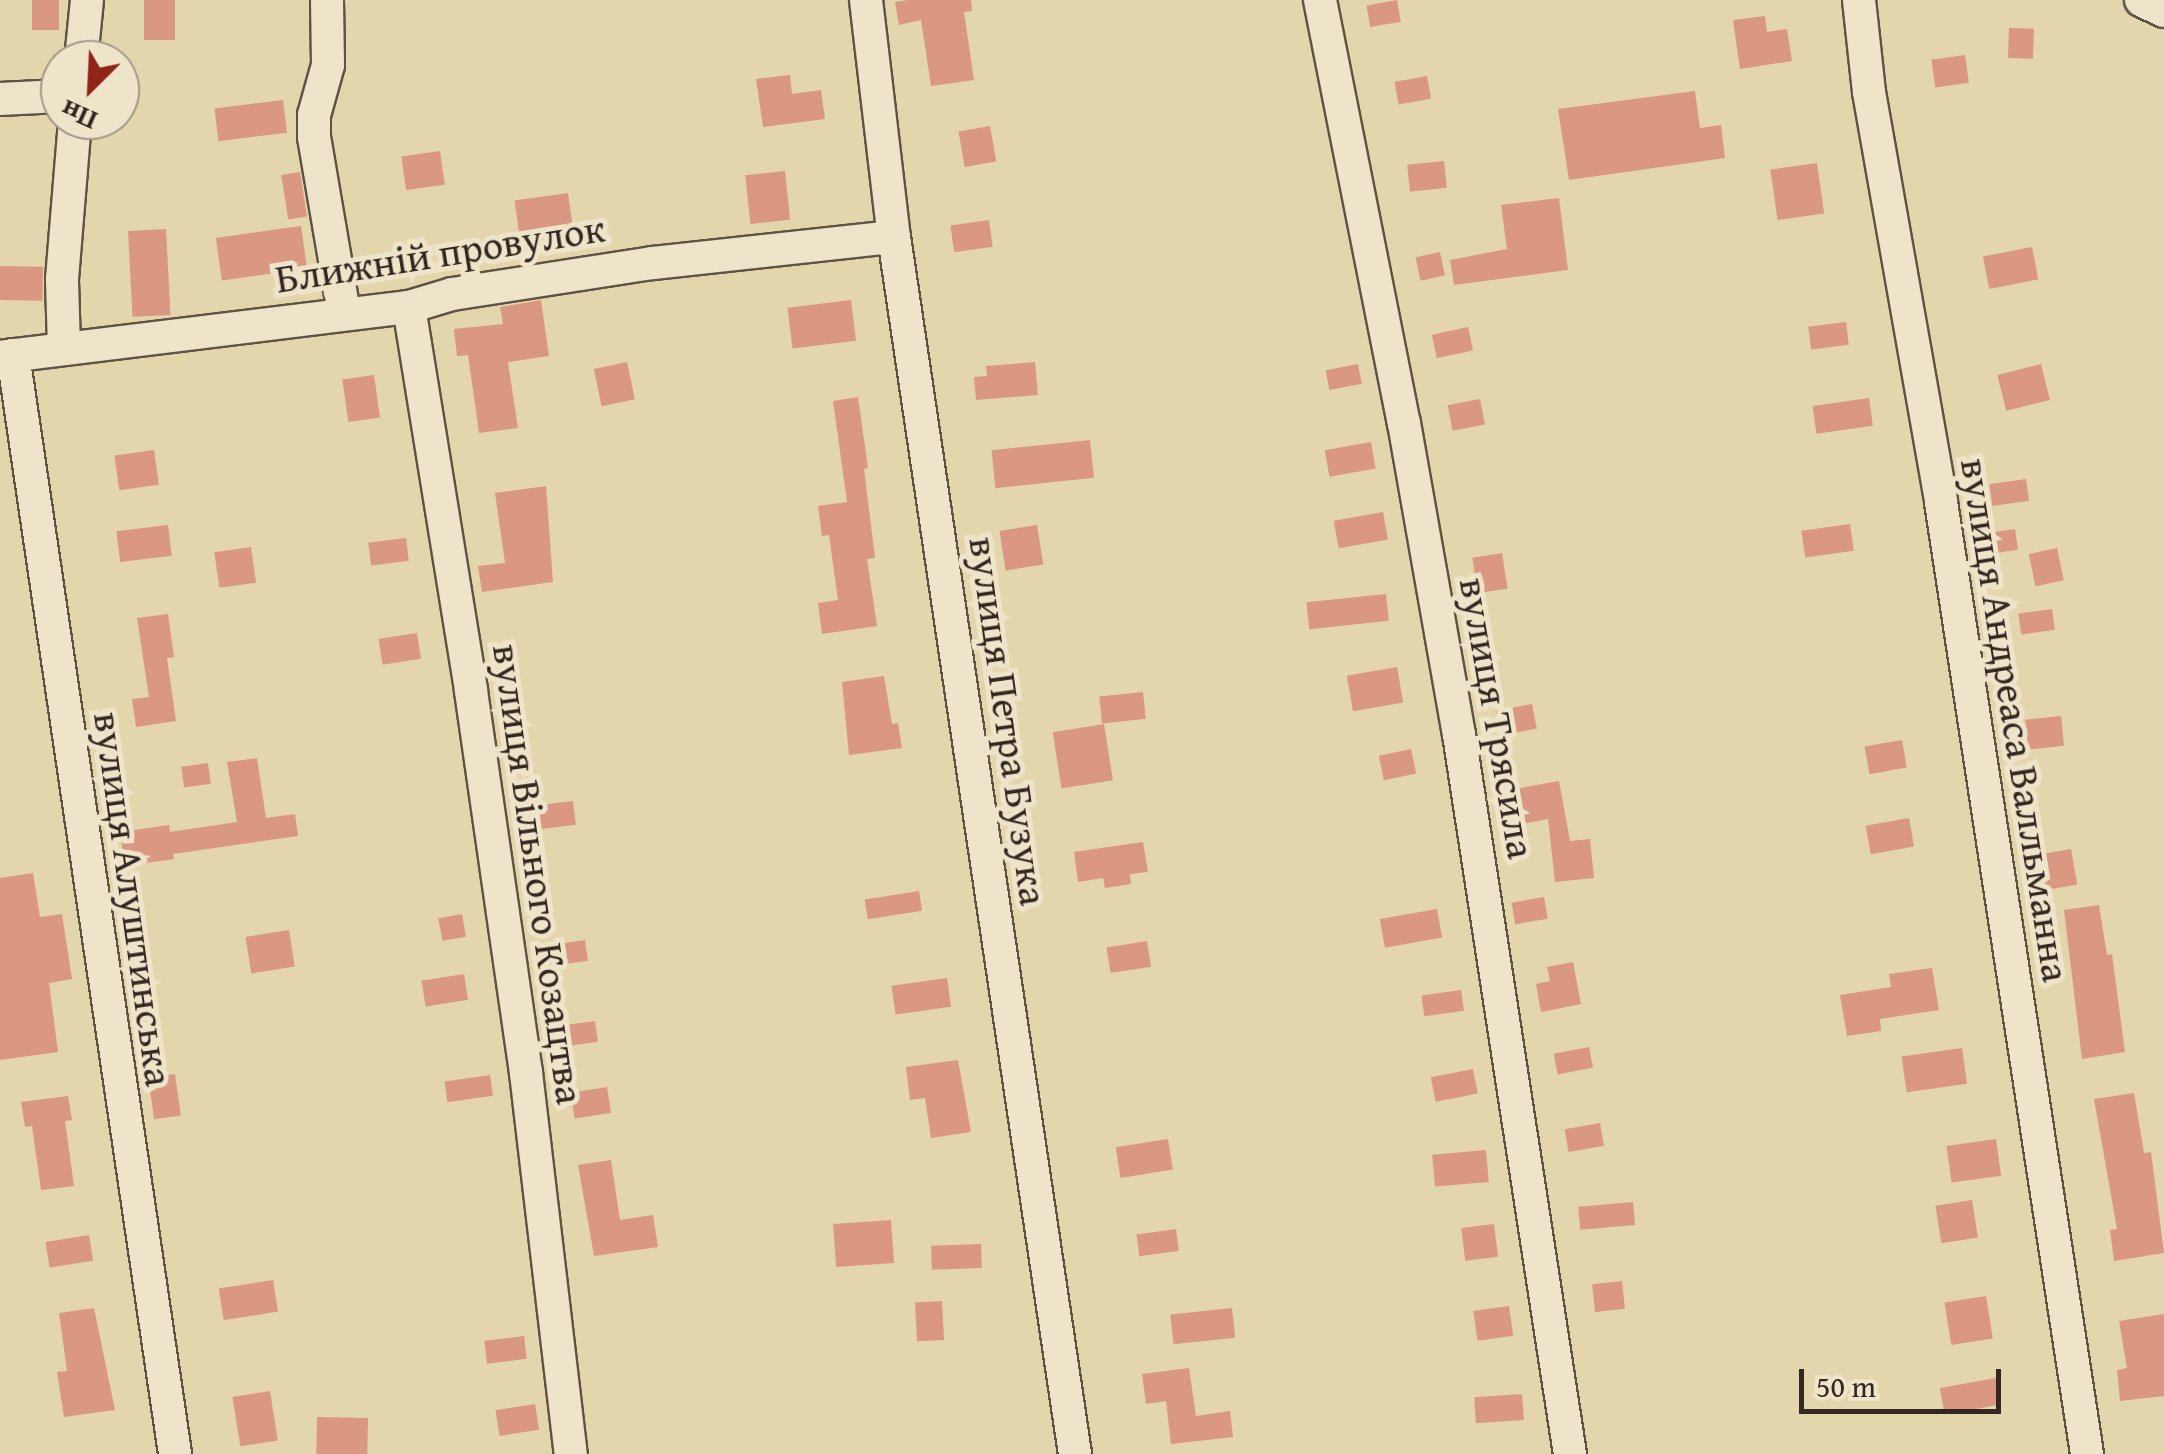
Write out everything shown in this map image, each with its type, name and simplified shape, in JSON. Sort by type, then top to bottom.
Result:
[{"type":"street","points":[[83,40],[87,0]]},
{"type":"street","points":[[327,0],[328,64],[314,116],[314,137],[344,312]]},
{"type":"street","name":"вулиця Петра Бузука","points":[[866,0],[894,237],[1076,1454]]},
{"type":"street","name":"вулиця Трясила","points":[[1320,0],[1404,423],[1459,734],[1570,1454]]},
{"type":"street","name":"вулиця Андреаса Валльманна","points":[[1859,0],[1869,92],[1940,502],[2087,1454]]},
{"type":"street","points":[[2140,0],[2164,10]]},
{"type":"street","points":[[0,99],[40,97]]},
{"type":"street","points":[[64,348],[62,279],[73,140]]},
{"type":"street","name":"Ближній провулок","points":[[6,356],[344,312],[408,308],[452,294],[653,263],[894,237]]},
{"type":"street","name":"вулиця Вільного Козацтва","points":[[408,308],[471,691],[526,1073],[571,1454]]},
{"type":"street","name":"вулиця Алуштинська","points":[[6,356],[175,1454]]},
{"type":"building","points":[[32,0],[59,0],[59,30],[32,30]]},
{"type":"building","points":[[144,0],[175,0],[175,40],[144,40]]},
{"type":"building","points":[[971,0],[972,11],[964,12],[974,80],[931,86],[921,20],[899,25],[895,2]]},
{"type":"building","points":[[1397,0],[1401,22],[1370,27],[1366,5]]},
{"type":"building","points":[[1765,16],[1767,32],[1787,29],[1792,61],[1740,69],[1733,20]]},
{"type":"building","points":[[2009,28],[2034,29],[2033,59],[2008,58]]},
{"type":"building","points":[[1965,55],[1969,83],[1935,87],[1931,60]]},
{"type":"building","points":[[790,75],[792,94],[821,90],[825,119],[763,127],[756,79]]},
{"type":"building","points":[[1427,76],[1431,99],[1398,104],[1395,82]]},
{"type":"building","points":[[1695,91],[1700,128],[1721,125],[1725,158],[1569,180],[1558,109]]},
{"type":"building","points":[[283,100],[287,133],[219,141],[215,108]]},
{"type":"building","points":[[990,126],[996,161],[965,167],[958,132]]},
{"type":"building","points":[[440,151],[445,185],[406,190],[401,156]]},
{"type":"building","points":[[1444,161],[1447,188],[1410,192],[1407,165]]},
{"type":"building","points":[[1817,163],[1824,214],[1778,220],[1770,170]]},
{"type":"building","points":[[785,171],[790,220],[750,224],[745,175]]},
{"type":"building","points":[[300,172],[307,216],[288,219],[281,175]]},
{"type":"building","points":[[568,193],[574,236],[521,243],[515,201]]},
{"type":"building","points":[[1559,198],[1568,270],[1454,285],[1450,260],[1507,249],[1501,205]]},
{"type":"building","points":[[989,220],[993,247],[954,252],[950,225]]},
{"type":"building","points":[[301,226],[307,269],[222,281],[216,238]]},
{"type":"building","points":[[166,229],[171,315],[133,317],[128,231]]},
{"type":"building","points":[[2032,247],[2038,279],[1989,289],[1983,257]]},
{"type":"building","points":[[1440,252],[1445,275],[1421,281],[1416,257]]},
{"type":"building","points":[[0,266],[43,267],[42,301],[0,300]]},
{"type":"building","points":[[541,300],[549,356],[508,362],[518,428],[479,433],[468,355],[457,356],[454,329],[503,324],[500,307]]},
{"type":"building","points":[[851,300],[856,341],[792,348],[787,308]]},
{"type":"building","points":[[1846,322],[1849,345],[1811,349],[1808,327]]},
{"type":"building","points":[[1468,327],[1473,350],[1437,358],[1432,335]]},
{"type":"building","points":[[627,362],[635,399],[602,406],[594,369]]},
{"type":"building","points":[[1035,362],[1038,395],[976,400],[974,377],[987,376],[986,366]]},
{"type":"building","points":[[1358,364],[1362,384],[1329,390],[1326,370]]},
{"type":"building","points":[[2041,364],[2050,400],[2006,411],[1997,375]]},
{"type":"building","points":[[374,375],[380,418],[348,422],[342,379]]},
{"type":"building","points":[[858,397],[875,558],[867,559],[877,626],[822,634],[818,603],[838,600],[829,535],[822,536],[818,506],[847,502],[833,401]]},
{"type":"building","points":[[1869,398],[1873,426],[1816,434],[1813,406]]},
{"type":"building","points":[[1480,399],[1485,425],[1453,431],[1448,405]]},
{"type":"building","points":[[1090,440],[1094,478],[996,488],[992,450]]},
{"type":"building","points":[[1371,442],[1376,469],[1329,477],[1325,450]]},
{"type":"building","points":[[154,450],[159,485],[119,490],[114,456]]},
{"type":"building","points":[[2026,479],[2029,501],[1992,506],[1989,484]]},
{"type":"building","points":[[546,486],[553,582],[482,592],[478,566],[505,563],[495,493]]},
{"type":"building","points":[[1383,512],[1388,540],[1339,548],[1334,521]]},
{"type":"building","points":[[1850,524],[1854,551],[1805,558],[1801,531]]},
{"type":"building","points":[[168,525],[172,556],[120,562],[116,531]]},
{"type":"building","points":[[1037,525],[1043,565],[1006,570],[999,531]]},
{"type":"building","points":[[2015,529],[2018,550],[1986,554],[1983,533]]},
{"type":"building","points":[[406,538],[409,561],[371,565],[368,543]]},
{"type":"building","points":[[251,547],[256,583],[219,588],[214,552]]},
{"type":"building","points":[[2057,548],[2064,580],[2035,586],[2029,554]]},
{"type":"building","points":[[1502,553],[1508,589],[1478,593],[1472,558]]},
{"type":"building","points":[[1386,594],[1389,621],[1309,629],[1306,602]]},
{"type":"building","points":[[2052,609],[2055,630],[2021,635],[2018,614]]},
{"type":"building","points":[[168,614],[174,657],[167,658],[176,721],[136,727],[132,699],[149,697],[137,618]]},
{"type":"building","points":[[417,633],[421,659],[383,665],[378,639]]},
{"type":"building","points":[[1397,667],[1403,702],[1353,711],[1347,676]]},
{"type":"building","points":[[884,676],[892,724],[898,723],[902,748],[849,755],[842,682]]},
{"type":"building","points":[[1143,692],[1146,719],[1102,723],[1099,697]]},
{"type":"building","points":[[1532,704],[1537,729],[1500,736],[1496,711]]},
{"type":"building","points":[[2061,716],[2064,746],[2028,750],[2025,720]]},
{"type":"building","points":[[1104,724],[1113,780],[1062,788],[1053,732]]},
{"type":"building","points":[[1902,740],[1907,768],[1869,774],[1865,747]]},
{"type":"building","points":[[1411,749],[1416,773],[1384,780],[1379,756]]},
{"type":"building","points":[[257,758],[266,818],[295,814],[298,836],[173,854],[174,859],[125,866],[120,832],[169,825],[170,832],[237,822],[227,762]]},
{"type":"building","points":[[208,763],[211,784],[184,788],[181,767]]},
{"type":"building","points":[[1559,781],[1570,841],[1590,839],[1594,878],[1555,882],[1548,819],[1522,824],[1515,789]]},
{"type":"building","points":[[573,801],[576,825],[534,830],[531,806]]},
{"type":"building","points":[[1909,818],[1914,847],[1871,854],[1866,826]]},
{"type":"building","points":[[1143,842],[1148,872],[1130,874],[1131,884],[1105,888],[1103,878],[1078,882],[1074,852]]},
{"type":"building","points":[[2071,849],[2077,884],[2045,890],[2039,855]]},
{"type":"building","points":[[33,873],[40,917],[62,914],[72,979],[49,983],[58,1052],[0,1060],[0,878]]},
{"type":"building","points":[[919,891],[922,911],[868,919],[865,900]]},
{"type":"building","points":[[1544,897],[1548,919],[1515,924],[1512,903]]},
{"type":"building","points":[[2099,905],[2107,955],[2112,954],[2125,1052],[2082,1059],[2064,910]]},
{"type":"building","points":[[1437,909],[1442,938],[1385,948],[1380,919]]},
{"type":"building","points":[[462,914],[466,937],[442,941],[438,918]]},
{"type":"building","points":[[289,930],[295,967],[251,973],[246,937]]},
{"type":"building","points":[[585,940],[588,961],[551,966],[548,945]]},
{"type":"building","points":[[1147,941],[1151,967],[1111,973],[1107,947]]},
{"type":"building","points":[[1573,962],[1581,1004],[1541,1012],[1536,984],[1550,981],[1547,967]]},
{"type":"building","points":[[1932,968],[1939,1010],[1880,1019],[1881,1031],[1847,1036],[1840,995],[1891,987],[1889,974]]},
{"type":"building","points":[[464,974],[468,1000],[426,1006],[422,981]]},
{"type":"building","points":[[947,978],[951,1007],[896,1015],[892,986]]},
{"type":"building","points":[[1461,990],[1464,1011],[1424,1016],[1421,996]]},
{"type":"building","points":[[595,1021],[598,1042],[563,1047],[560,1026]]},
{"type":"building","points":[[1589,1047],[1593,1068],[1558,1074],[1554,1054]]},
{"type":"building","points":[[1962,1048],[1967,1084],[1907,1092],[1902,1056]]},
{"type":"building","points":[[958,1060],[971,1132],[931,1138],[925,1098],[910,1100],[906,1067]]},
{"type":"building","points":[[1473,1069],[1478,1094],[1436,1102],[1431,1077]]},
{"type":"building","points":[[175,1074],[181,1116],[154,1119],[148,1078]]},
{"type":"building","points":[[490,1075],[493,1096],[447,1102],[444,1081]]},
{"type":"building","points":[[607,1087],[611,1113],[575,1118],[570,1093]]},
{"type":"building","points":[[2134,1093],[2144,1153],[2151,1152],[2164,1253],[2114,1261],[2110,1230],[2117,1229],[2094,1099]]},
{"type":"building","points":[[68,1096],[72,1120],[65,1121],[74,1186],[41,1190],[32,1126],[25,1127],[21,1102]]},
{"type":"building","points":[[1600,1123],[1604,1146],[1569,1152],[1565,1129]]},
{"type":"building","points":[[1168,1139],[1173,1170],[1121,1178],[1116,1147]]},
{"type":"building","points":[[1996,1139],[2001,1176],[1952,1183],[1946,1146]]},
{"type":"building","points":[[1486,1150],[1489,1182],[1435,1187],[1432,1155]]},
{"type":"building","points":[[611,1160],[620,1220],[653,1215],[658,1247],[594,1256],[578,1165]]},
{"type":"building","points":[[1972,1200],[1978,1238],[1941,1243],[1935,1206]]},
{"type":"building","points":[[1633,1202],[1635,1225],[1580,1230],[1578,1207]]},
{"type":"building","points":[[891,1220],[894,1263],[836,1267],[833,1224]]},
{"type":"building","points":[[1494,1224],[1498,1257],[1465,1261],[1461,1228]]},
{"type":"building","points":[[1176,1229],[1179,1251],[1139,1256],[1136,1235]]},
{"type":"building","points":[[89,1235],[93,1261],[50,1268],[46,1242]]},
{"type":"building","points":[[981,1244],[982,1268],[932,1270],[931,1246]]},
{"type":"building","points":[[273,1280],[278,1312],[224,1320],[219,1289]]},
{"type":"building","points":[[1622,1281],[1625,1309],[1595,1312],[1592,1284]]},
{"type":"building","points":[[1986,1296],[1993,1338],[1951,1345],[1945,1303]]},
{"type":"building","points":[[942,1301],[944,1340],[917,1341],[915,1302]]},
{"type":"building","points":[[1509,1306],[1513,1336],[1478,1341],[1473,1311]]},
{"type":"building","points":[[94,1308],[115,1410],[64,1417],[57,1372],[67,1371],[59,1313]]},
{"type":"building","points":[[1232,1308],[1235,1338],[1173,1344],[1170,1314]]},
{"type":"building","points":[[2164,1314],[2164,1396],[2120,1401],[2117,1370],[2127,1368],[2119,1321]]},
{"type":"building","points":[[524,1336],[527,1359],[487,1364],[484,1341]]},
{"type":"building","points":[[1189,1368],[1196,1416],[1230,1411],[1233,1437],[1171,1444],[1166,1401],[1146,1404],[1142,1374]]},
{"type":"building","points":[[1996,1378],[2001,1405],[1945,1414],[1940,1388]]},
{"type":"building","points":[[270,1391],[278,1440],[240,1446],[232,1397]]},
{"type":"building","points":[[1522,1394],[1524,1420],[1476,1423],[1474,1397]]},
{"type":"building","points":[[535,1404],[539,1430],[500,1436],[495,1410]]},
{"type":"building","points":[[317,1417],[368,1418],[367,1454],[316,1454]]}]
